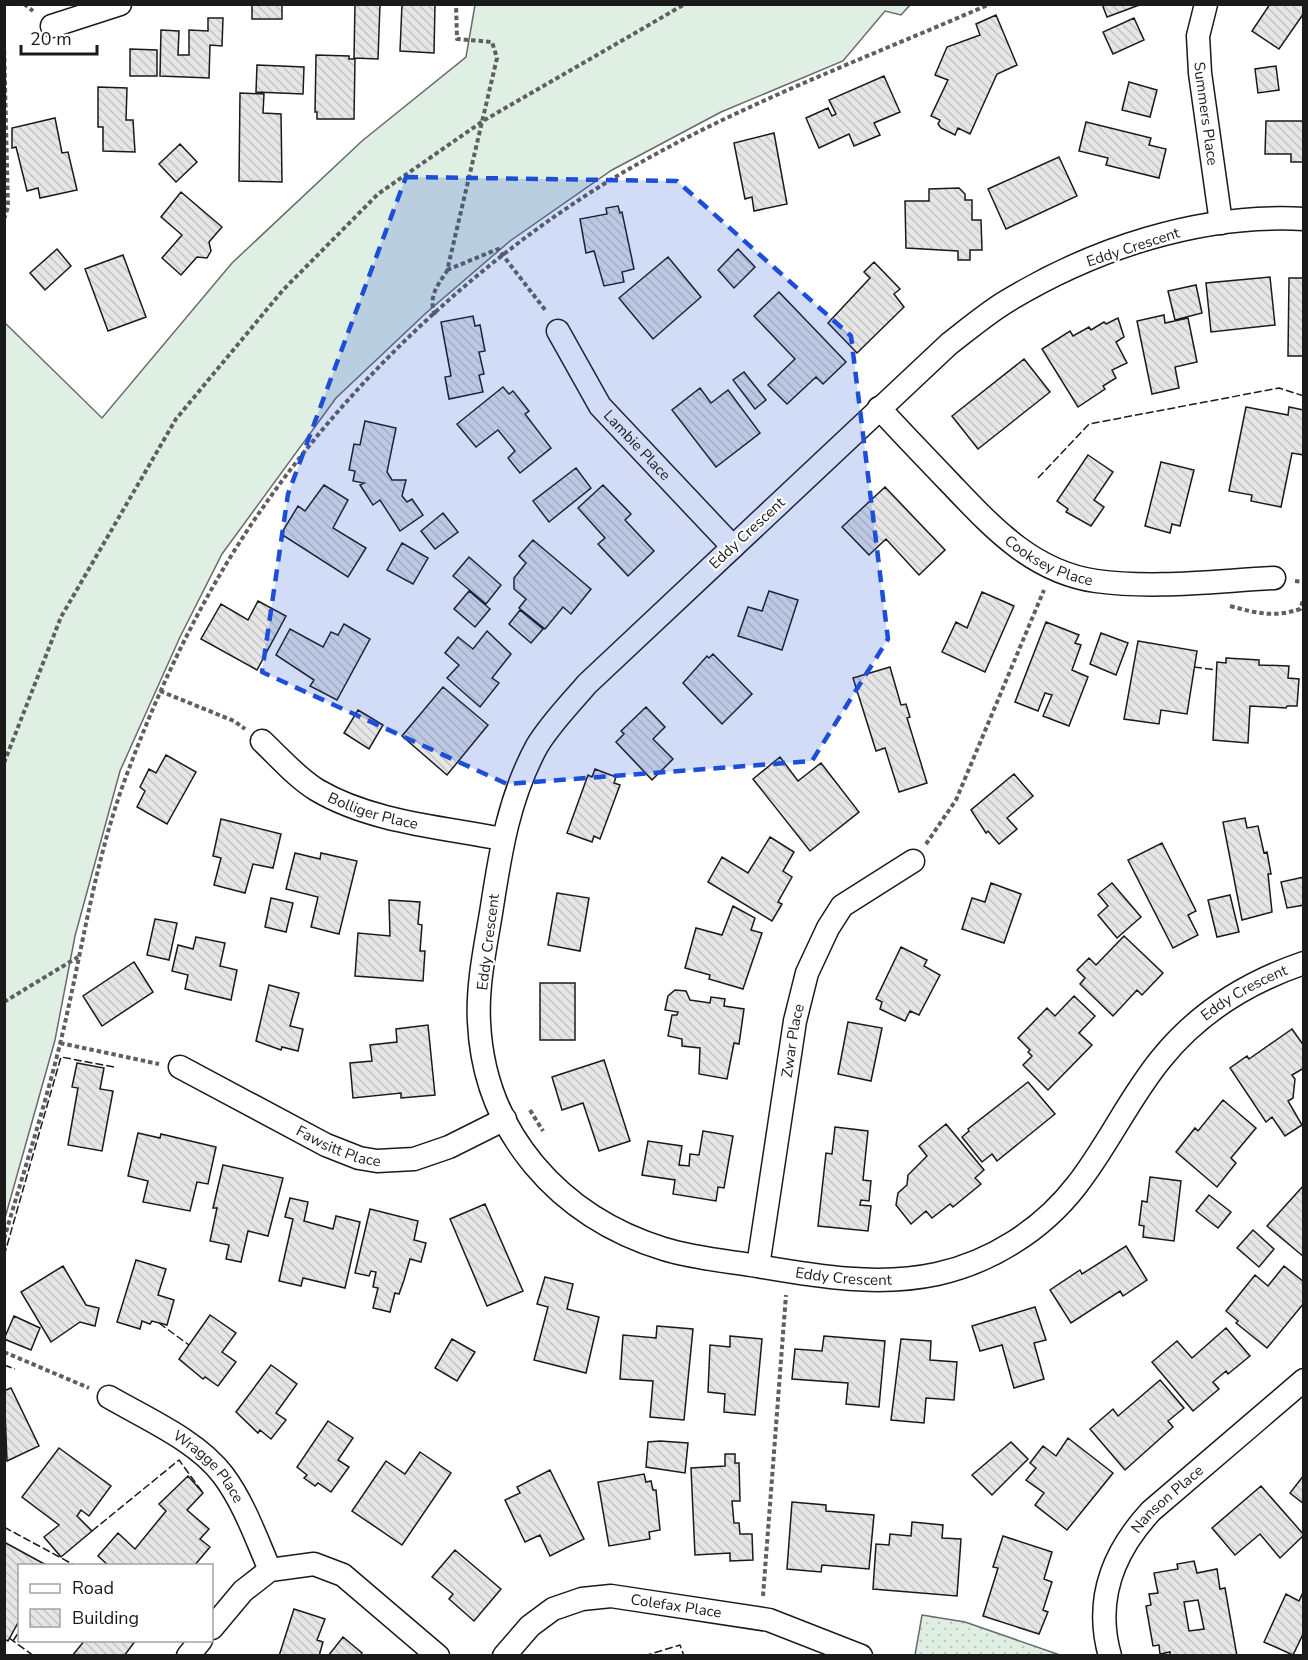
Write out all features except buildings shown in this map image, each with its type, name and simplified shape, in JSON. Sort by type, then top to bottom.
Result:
[{"type":"street","points":[[52,26],[120,4]]},
{"type":"street","name":"Summers Place","points":[[1206,4],[1198,36],[1200,73],[1221,223]]},
{"type":"street","name":"Eddy Crescent","points":[[1304,219],[1221,223],[1122,247],[1090,259],[1029,288],[1001,305],[948,344],[587,684],[552,724],[515,791],[502,839],[482,971],[479,1022],[487,1072],[505,1119],[527,1158],[558,1193],[577,1208],[619,1232],[666,1250],[842,1279],[890,1281],[938,1274],[985,1258],[1026,1235],[1045,1220],[1076,1187],[1160,1060],[1193,1024],[1234,994],[1304,963]]},
{"type":"street","name":"Lambie Place","points":[[558,331],[600,406],[733,547]]},
{"type":"street","name":"Cooksey Place","points":[[879,408],[989,524],[1018,550],[1053,569],[1094,580],[1137,584],[1274,578]]},
{"type":"street","name":"Bolliger Place","points":[[262,741],[300,778],[318,790],[360,810],[502,839]]},
{"type":"street","name":"Zwar Place","points":[[758,1266],[795,1021],[807,974],[828,928],[842,906],[913,861]]},
{"type":"street","name":"Fawsitt Place","points":[[180,1067],[326,1145],[359,1158],[376,1161],[414,1159],[449,1147],[505,1119]]},
{"type":"street","name":"Nanson Place","points":[[1110,1656],[1105,1636],[1104,1599],[1114,1561],[1136,1526],[1150,1510],[1304,1380]]},
{"type":"street","name":"Wragge Place","points":[[109,1397],[198,1450],[223,1474],[239,1502],[270,1570]]},
{"type":"street","points":[[213,1627],[243,1591],[270,1570],[314,1564],[343,1575],[438,1656]]},
{"type":"street","name":"Colefax Place","points":[[504,1656],[530,1626],[553,1609],[582,1599],[612,1596],[761,1619],[861,1656]]},
{"type":"street","points":[[188,1656],[200,1642]]},
{"type":"path","points":[[435,315],[431,304],[433,294],[447,271],[497,58],[496,48],[492,42],[457,39],[456,4]]},
{"type":"path","points":[[4,763],[61,617],[176,418],[283,290],[378,194],[483,121],[686,4]]},
{"type":"path","points":[[4,1239],[60,1043],[104,843],[126,775],[160,691],[228,561],[283,481],[341,406],[435,315],[503,255],[607,182],[719,122],[990,4]]},
{"type":"path","points":[[4,43],[8,207],[4,219]]},
{"type":"path","points":[[447,271],[498,249],[541,303],[558,331]]},
{"type":"path","points":[[913,861],[956,800],[1046,586]]},
{"type":"path","points":[[160,691],[234,721],[262,741]]},
{"type":"path","points":[[4,1002],[78,957]]},
{"type":"path","points":[[60,1043],[180,1067]]},
{"type":"path","points":[[525,1101],[545,1136]]},
{"type":"path","points":[[761,1619],[788,1271]]},
{"type":"path","points":[[4,1352],[109,1397]]},
{"type":"highlighted area","points":[[406,177],[677,181],[851,336],[888,639],[812,761],[507,784],[262,672],[288,494]]},
{"type":"green space","points":[[475,5],[910,5],[901,15],[885,11],[843,61],[721,112],[612,170],[510,241],[426,313],[336,398],[222,554],[180,637],[120,771],[75,936],[55,1040],[5,1218],[5,323],[102,418],[232,263],[362,141],[466,57]]},
{"type":"green space","points":[[922,1615],[965,1622],[1060,1655],[915,1655]]},
{"type":"fence","points":[[1038,478],[1089,424],[1279,388],[1304,396]]},
{"type":"fence","points":[[1194,667],[1216,670]]},
{"type":"fence","points":[[4,1256],[61,1057],[114,1067]]},
{"type":"fence","points":[[159,1323],[189,1345]]},
{"type":"fence","points":[[4,1365],[15,1369]]},
{"type":"fence","points":[[92,1531],[179,1460],[203,1493]]},
{"type":"fence","points":[[4,1527],[72,1564]]},
{"type":"fence","points":[[13,1641],[18,1633]]},
{"type":"fence","points":[[9,1638],[34,1656]]},
{"type":"fence","points":[[644,1656],[680,1645],[684,1656]]}]
